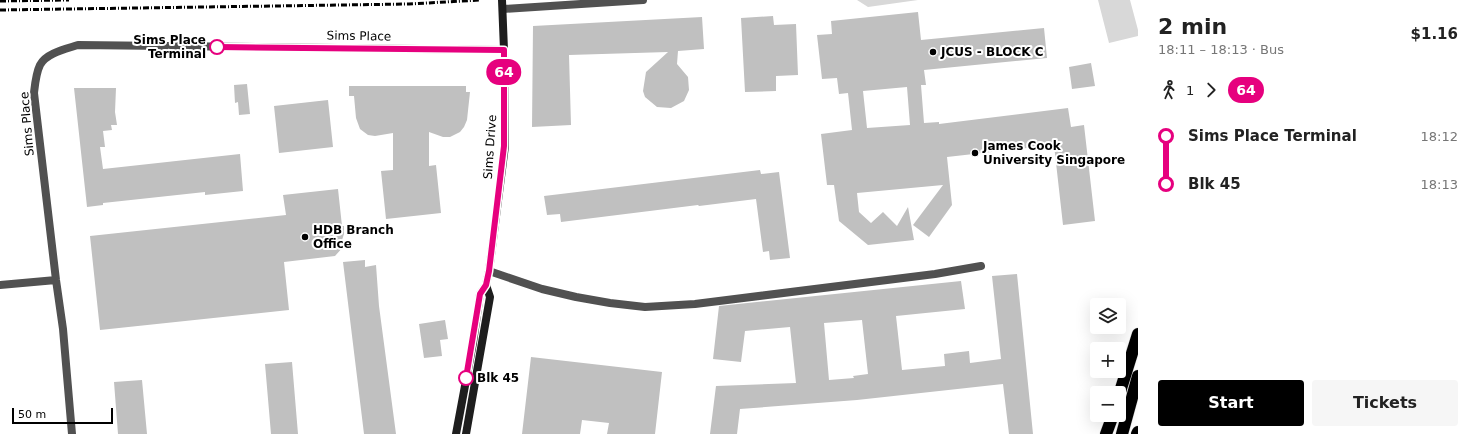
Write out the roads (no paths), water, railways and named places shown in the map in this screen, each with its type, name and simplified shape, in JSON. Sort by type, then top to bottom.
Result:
[{"type":"highway","points":[[1122,386],[1138,334]]},
{"type":"highway","points":[[1122,434],[1138,376]]},
{"type":"highway","points":[[1106,434],[1110,422]]},
{"type":"street","name":"Sims Drive","points":[[456,434],[473,343],[480,294],[486,285],[489,271],[504,146],[504,50],[502,0]]},
{"type":"street","points":[[503,9],[643,0]]},
{"type":"street","name":"Sims Place","points":[[72,434],[62,329],[34,93],[40,64],[61,50],[78,45],[504,50]]},
{"type":"street","points":[[489,271],[542,289],[576,297],[645,307],[695,304],[927,275],[981,266]]},
{"type":"street","points":[[0,285],[56,280]]},
{"type":"street","name":"Sims Drive","points":[[466,434],[490,296],[486,285]]},
{"type":"railway","points":[[0,1],[69,0]]},
{"type":"railway","points":[[0,10],[409,4],[480,0]]},
{"type":"place","name":"Sims Place Terminal","points":[[217,47]]},
{"type":"place","name":"JCUS - BLOCK C","points":[[933,52]]},
{"type":"place","name":"James Cook University Singapore","points":[[975,153]]},
{"type":"place","name":"HDB Branch Office","points":[[305,237]]},
{"type":"place","name":"Blk 45","points":[[466,378]]}]
